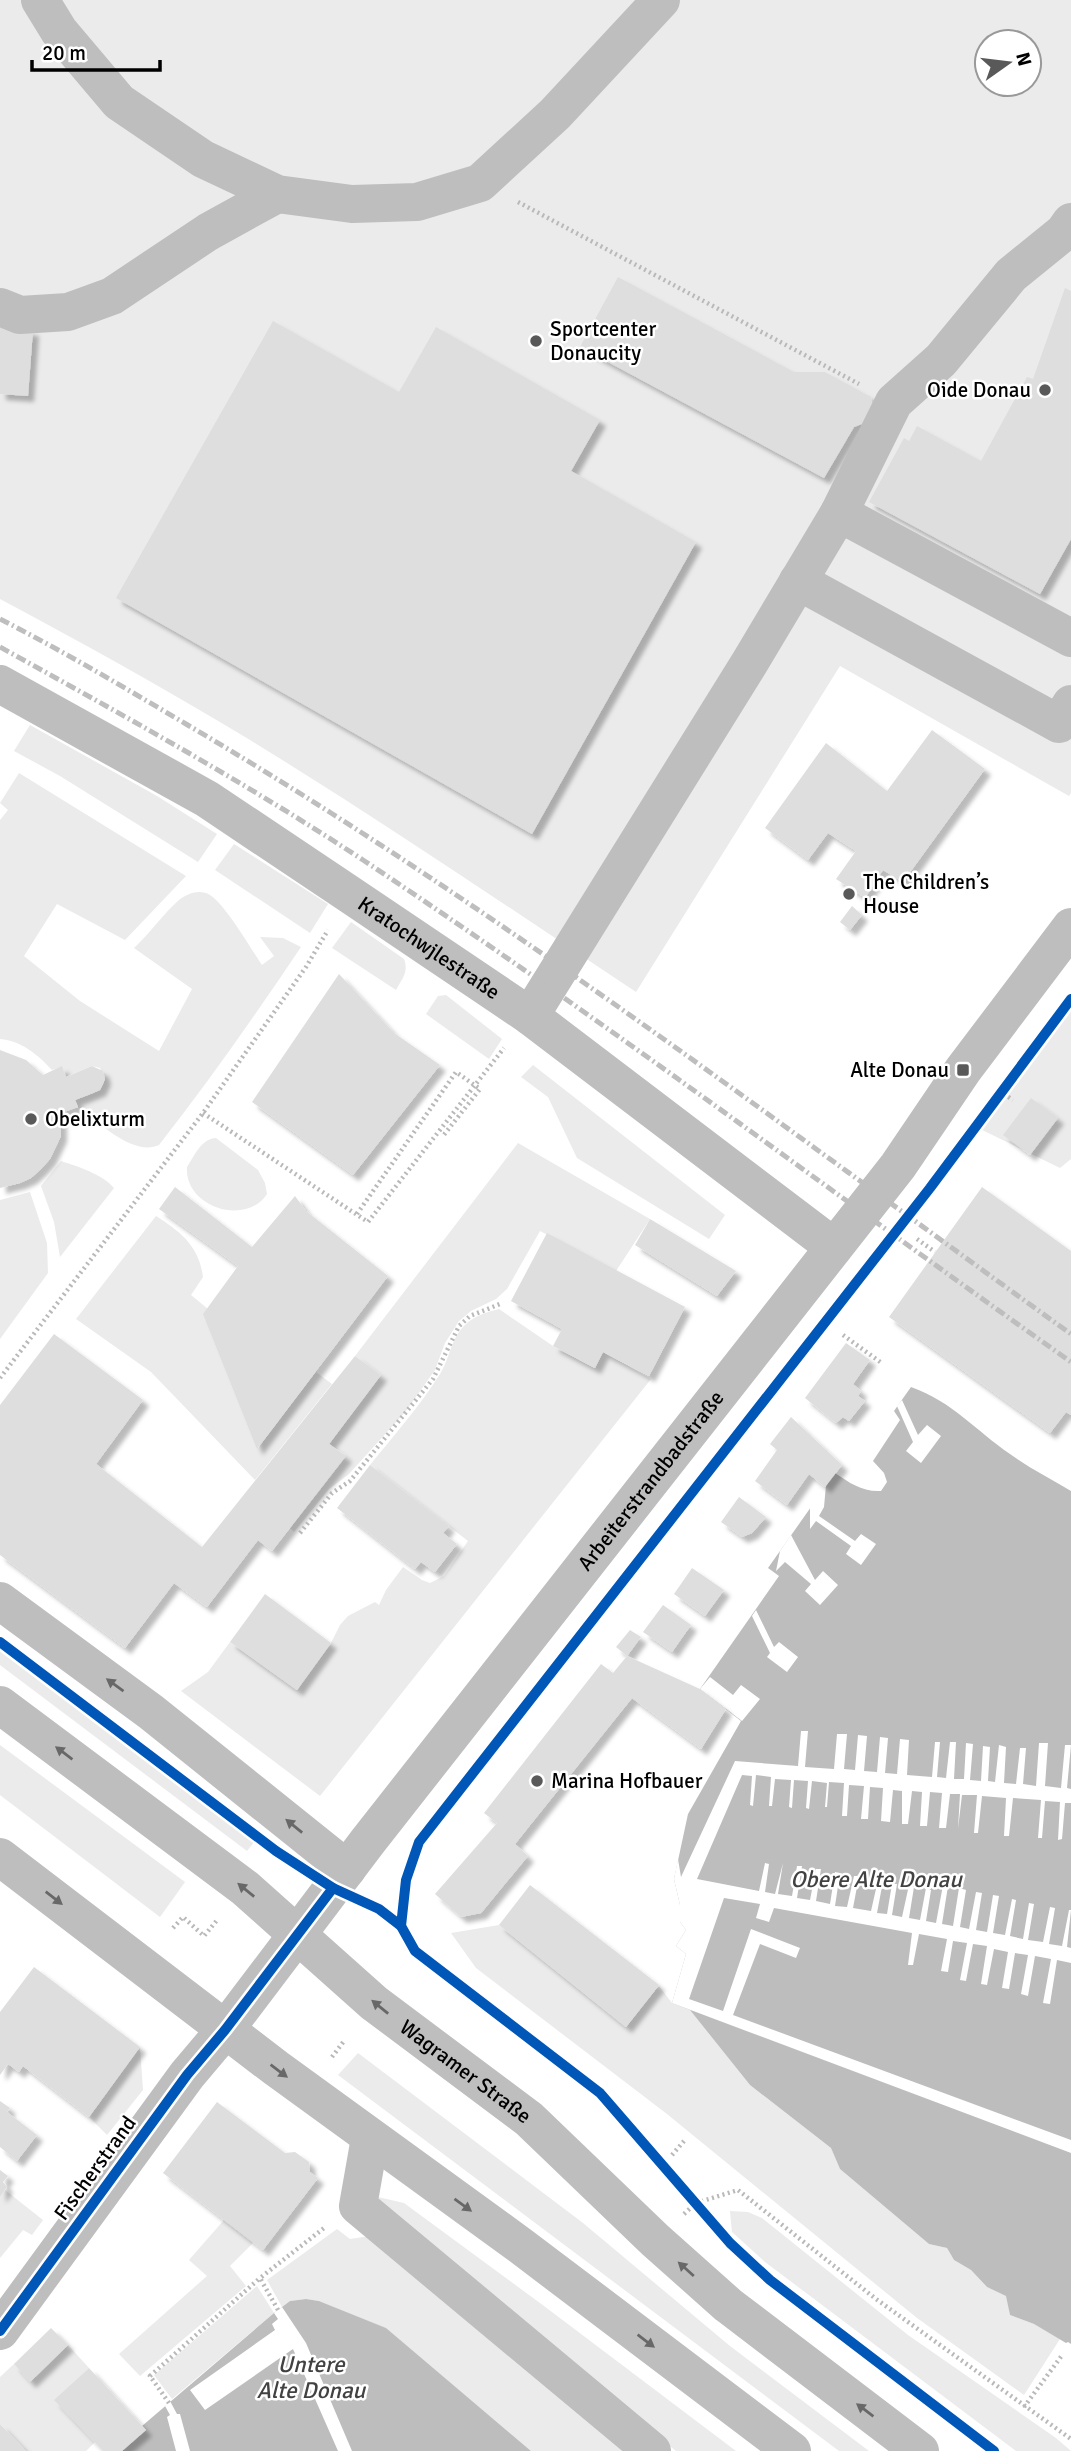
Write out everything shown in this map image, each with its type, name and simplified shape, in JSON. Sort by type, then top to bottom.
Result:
[{"type":"main road","points":[[40,0],[59,31],[119,102],[203,159],[277,194],[352,204],[417,202],[480,183],[555,114],[661,0]]},
{"type":"main road","points":[[0,307],[20,315],[68,312],[112,296],[208,232],[277,194]]},
{"type":"main road","points":[[530,1016],[750,662],[839,513],[894,402],[941,360],[1011,275],[1064,232],[1071,222]]},
{"type":"main road","points":[[839,513],[1071,638]]},
{"type":"main road","points":[[798,581],[1059,724],[1071,704]]},
{"type":"main road","name":"Kratochwjlestraße","points":[[0,684],[207,799],[530,1016],[834,1247]]},
{"type":"main road","name":"Arbeiterstrandbadstraße","points":[[225,2030],[347,1869],[898,1166],[963,1070],[1068,944]]},
{"type":"main road","points":[[0,1601],[151,1712],[347,1869]]},
{"type":"main road","name":"Wagramer Straße","points":[[0,1705],[245,1888],[374,2003],[529,2119],[654,2240],[728,2305],[920,2451]]},
{"type":"main road","points":[[0,1857],[225,2030],[521,2246],[792,2451]]},
{"type":"main road","name":"Fischerstrand","points":[[0,2331],[187,2075],[225,2030]]},
{"type":"main road","points":[[370,2138],[358,2206],[645,2448]]},
{"type":"path","points":[[480,183],[894,402]]},
{"type":"path","points":[[0,1378],[203,1113],[306,967],[349,894]]},
{"type":"path","points":[[357,1214],[456,1072],[480,1089],[443,1136]]},
{"type":"path","points":[[995,1101],[1009,1082]]},
{"type":"path","points":[[203,1113],[368,1222],[475,1085]]},
{"type":"path","points":[[917,1238],[935,1252]]},
{"type":"path","points":[[300,1533],[332,1493],[350,1481],[433,1379],[458,1326],[470,1316],[500,1304]]},
{"type":"path","points":[[843,1335],[883,1364]]},
{"type":"path","points":[[173,1928],[183,1917],[204,1936],[226,1910]]},
{"type":"path","points":[[673,2155],[684,2141]]},
{"type":"path","points":[[654,2240],[696,2203],[738,2190],[876,2299],[1071,2439]]},
{"type":"path","points":[[687,2193],[705,2213]]},
{"type":"path","points":[[169,2403],[150,2376],[260,2278],[325,2229],[324,2222]]},
{"type":"path","points":[[260,2278],[278,2310]]},
{"type":"path","points":[[1024,2407],[1063,2354]]},
{"type":"shaded area","name":"Sportcenter Donaucity","points":[[0,0],[1071,0],[1069,796],[840,666],[636,992],[290,765],[91,648],[0,599]]},
{"type":"shaded area","points":[[30,725],[157,796],[217,834],[198,862],[60,776],[14,751]]},
{"type":"shaded area","points":[[19,773],[186,876],[125,940],[57,904],[24,956],[80,1001],[159,1051],[192,989],[134,948],[179,900],[194,893],[210,895],[230,917],[262,965],[274,956],[260,937],[283,938],[301,947],[232,1047],[159,1145],[149,1147],[128,1142],[78,1107],[75,1100],[101,1088],[105,1079],[100,1068],[92,1066],[66,1077],[62,1067],[52,1070],[29,1050],[0,1039],[0,820],[8,810],[0,803]]},
{"type":"shaded area","points":[[234,844],[328,904],[310,933],[215,870]]},
{"type":"shaded area","points":[[351,922],[404,959],[405,972],[396,990],[332,948]]},
{"type":"shaded area","points":[[446,995],[502,1039],[489,1059],[426,1014],[438,996]]},
{"type":"shaded area","points":[[1071,999],[1071,1159],[1060,1168],[976,1127]]},
{"type":"shaded area","points":[[533,1065],[725,1215],[709,1239],[577,1158],[548,1097],[521,1077]]},
{"type":"shaded area","points":[[216,1138],[258,1170],[267,1194],[257,1204],[232,1211],[205,1202],[195,1193],[189,1181],[187,1167],[202,1144]]},
{"type":"shaded area","points":[[518,1143],[650,1219],[616,1271],[540,1231],[507,1289],[496,1299],[471,1311],[459,1321],[445,1343],[435,1370],[406,1411],[349,1474],[329,1489],[294,1532],[290,1528],[345,1455],[329,1444],[381,1375],[355,1356]]},
{"type":"shaded area","points":[[61,1161],[97,1175],[114,1188],[60,1257],[54,1222],[41,1186]]},
{"type":"shaded area","points":[[30,1192],[47,1243],[48,1273],[0,1339],[0,1200]]},
{"type":"shaded area","points":[[156,1216],[181,1234],[193,1248],[201,1266],[203,1277],[191,1295],[208,1309],[258,1448],[316,1372],[332,1384],[255,1480],[151,1372],[76,1319]]},
{"type":"shaded area","points":[[499,1309],[553,1346],[594,1368],[603,1352],[651,1379],[320,1796],[181,1691],[208,1672],[230,1642],[297,1690],[331,1643],[340,1625],[348,1616],[375,1602],[379,1605],[403,1567],[430,1583],[444,1576],[468,1541],[370,1465],[432,1386],[460,1330],[477,1317]]},
{"type":"shaded area","points":[[0,1650],[255,1841],[247,1851],[0,1665]]},
{"type":"shaded area","points":[[0,1745],[185,1882],[160,1917],[0,1795]]},
{"type":"shaded area","points":[[499,1925],[626,2027],[659,1986],[672,2003],[690,2010],[750,2085],[831,2148],[840,2169],[929,2244],[947,2248],[954,2260],[971,2270],[987,2287],[1007,2296],[1010,2315],[1034,2324],[1060,2339],[1024,2395],[917,2318],[667,2114],[476,1968],[451,1933]]},
{"type":"shaded area","points":[[140,2047],[143,2090],[107,2135],[89,2117]]},
{"type":"shaded area","points":[[358,2053],[583,2223],[730,2346],[869,2451],[839,2451],[338,2075]]},
{"type":"shaded area","points":[[5,2190],[43,2220],[32,2235],[23,2230],[0,2258],[0,2197]]},
{"type":"shaded area","points":[[378,2197],[404,2203],[736,2451],[676,2451],[393,2225]]},
{"type":"shaded area","points":[[730,2211],[748,2212],[762,2218],[908,2335],[1071,2451],[1016,2451],[765,2262],[732,2232]]},
{"type":"shaded area","points":[[224,2220],[254,2242],[230,2266],[246,2286],[140,2376],[119,2354],[207,2276],[189,2260]]},
{"type":"shaded area","points":[[337,2229],[350,2239],[376,2235],[625,2451],[531,2451],[385,2328],[319,2301],[290,2301],[282,2307],[267,2280]]},
{"type":"shaded area","points":[[257,2286],[274,2313],[172,2399],[154,2375]]},
{"type":"shaded area","points":[[68,2345],[89,2368],[55,2400],[95,2442],[86,2451],[26,2451],[0,2424],[0,2377],[14,2364],[31,2381]]},
{"type":"water","name":"Obere Alte Donau","points":[[911,1387],[939,1400],[1017,1459],[1071,1491],[1071,2344],[1034,2324],[1010,2315],[1006,2296],[987,2287],[971,2270],[954,2260],[947,2248],[929,2244],[840,2169],[831,2148],[750,2085],[690,2010],[672,2003],[686,1954],[676,1946],[686,1930],[680,1922],[680,1905],[674,1879],[688,1814],[741,1721],[700,1689],[779,1576],[768,1568],[835,1473],[862,1488],[881,1491],[887,1482],[884,1473],[873,1461],[900,1420],[894,1411]]},
{"type":"water","name":"Untere Alte Donau","points":[[290,2301],[319,2301],[386,2328],[531,2451],[122,2451],[146,2430],[142,2426],[274,2313]]},
{"type":"pier","points":[[902,1400],[918,1435],[927,1425],[941,1436],[921,1463],[906,1451],[913,1442],[897,1406]]},
{"type":"pier","points":[[826,1485],[824,1507],[819,1516],[855,1541],[861,1534],[876,1544],[861,1565],[846,1554],[851,1546],[816,1521],[810,1529],[810,1507]]},
{"type":"pier","points":[[791,1535],[815,1580],[823,1571],[838,1585],[820,1605],[805,1591],[811,1584],[785,1562],[776,1571],[780,1551]]},
{"type":"pier","points":[[756,1610],[774,1647],[779,1642],[798,1657],[787,1672],[767,1657],[770,1653],[752,1616]]},
{"type":"pier","points":[[710,1677],[733,1695],[741,1685],[760,1699],[742,1721],[700,1689]]},
{"type":"pier","points":[[801,1731],[808,1731],[805,1767],[834,1769],[837,1734],[847,1734],[844,1769],[855,1770],[858,1735],[867,1736],[864,1771],[877,1772],[880,1737],[888,1738],[885,1773],[897,1774],[900,1739],[909,1740],[907,1775],[932,1777],[935,1742],[940,1742],[937,1777],[946,1778],[950,1742],[956,1742],[954,1779],[964,1779],[966,1743],[973,1744],[970,1780],[981,1781],[983,1746],[990,1747],[988,1781],[995,1782],[999,1745],[1006,1747],[1004,1783],[1016,1784],[1020,1748],[1026,1748],[1023,1784],[1036,1786],[1039,1743],[1048,1743],[1045,1786],[1061,1788],[1065,1745],[1071,1745],[1067,1788],[1071,1789],[1071,1803],[1065,1803],[1062,1839],[1058,1840],[1060,1802],[1045,1801],[1042,1838],[1038,1838],[1041,1800],[1013,1798],[1009,1836],[1004,1836],[1006,1798],[982,1796],[978,1833],[974,1833],[977,1795],[962,1795],[958,1829],[960,1794],[950,1794],[946,1828],[939,1828],[942,1793],[930,1792],[927,1826],[920,1826],[922,1792],[912,1791],[908,1824],[902,1824],[902,1791],[893,1790],[890,1822],[881,1821],[883,1788],[870,1787],[868,1819],[861,1819],[864,1786],[849,1785],[847,1816],[842,1816],[844,1783],[829,1782],[825,1807],[827,1783],[812,1781],[809,1809],[806,1808],[808,1781],[794,1780],[792,1808],[789,1807],[791,1780],[775,1779],[772,1806],[769,1806],[771,1777],[756,1775],[753,1806],[750,1805],[752,1776],[742,1775],[697,1879],[759,1891],[765,1863],[769,1864],[765,1892],[775,1894],[783,1863],[778,1894],[792,1896],[797,1866],[802,1866],[797,1898],[810,1900],[816,1869],[821,1869],[816,1901],[830,1904],[835,1872],[840,1873],[835,1906],[847,1907],[854,1876],[859,1876],[853,1908],[871,1911],[878,1880],[883,1881],[877,1913],[887,1914],[892,1884],[897,1884],[892,1915],[902,1917],[909,1885],[914,1887],[909,1918],[920,1920],[926,1888],[931,1890],[926,1921],[936,1923],[943,1885],[948,1886],[942,1924],[953,1926],[959,1888],[966,1890],[960,1927],[969,1929],[976,1892],[982,1893],[976,1930],[987,1932],[993,1895],[999,1896],[993,1933],[1005,1935],[1012,1899],[1016,1900],[1010,1936],[1023,1939],[1029,1903],[1034,1904],[1028,1940],[1043,1942],[1050,1907],[1055,1908],[1049,1944],[1062,1946],[1071,1910],[1067,1947],[1071,1948],[1071,1963],[1057,1960],[1050,2004],[1043,2003],[1051,1959],[1035,1956],[1028,1996],[1021,1994],[1028,1955],[1015,1953],[1009,1989],[1002,1988],[1008,1952],[994,1949],[987,1985],[981,1984],[987,1946],[973,1944],[966,1981],[960,1980],[967,1943],[953,1941],[948,1972],[941,1971],[947,1939],[919,1934],[913,1965],[908,1965],[912,1933],[774,1908],[769,1922],[756,1918],[760,1904],[724,1898],[689,1999],[723,2011],[751,1929],[800,1948],[796,1958],[760,1944],[733,2015],[1071,2140],[1071,2153],[672,2003],[686,1954],[676,1946],[686,1930],[680,1922],[680,1905],[674,1879],[678,1859],[681,1877],[735,1761],[798,1766]]},
{"type":"pier","points":[[282,2307],[306,2343],[352,2451],[338,2451],[293,2349],[205,2410],[190,2390],[275,2330],[272,2324],[278,2319],[274,2313]]},
{"type":"pier","points":[[170,2401],[177,2414],[180,2414],[190,2451],[176,2451],[167,2417],[170,2415],[165,2406]]},
{"type":"building","points":[[618,277],[794,372],[825,372],[871,397],[874,410],[867,422],[854,427],[824,478],[580,347]]},
{"type":"building","points":[[1065,288],[1071,291],[1071,539],[1040,594],[869,502],[904,438],[909,441],[917,426],[981,461],[1027,377],[1033,379]]},
{"type":"building","points":[[273,321],[399,392],[436,327],[600,420],[571,471],[696,542],[532,834],[116,598]]},
{"type":"building","points":[[0,327],[33,330],[28,396],[0,394]]},
{"type":"building","points":[[932,730],[985,769],[903,882],[883,870],[865,898],[836,879],[856,851],[828,833],[808,860],[765,828],[826,743],[887,791]]},
{"type":"building","points":[[852,906],[862,915],[850,930],[840,922]]},
{"type":"building","points":[[339,974],[394,1033],[440,1065],[353,1175],[252,1102]]},
{"type":"building","name":"Obelixturm","points":[[0,1050],[26,1060],[43,1075],[62,1066],[66,1077],[92,1066],[103,1071],[105,1079],[100,1090],[75,1100],[78,1107],[61,1113],[61,1136],[50,1159],[41,1169],[31,1178],[0,1188]]},
{"type":"building","points":[[1031,1098],[1058,1118],[1030,1155],[1003,1135]]},
{"type":"building","points":[[175,1187],[252,1247],[295,1196],[306,1211],[388,1276],[257,1449],[203,1314],[238,1266],[159,1209]]},
{"type":"building","points":[[982,1187],[1071,1251],[1071,1415],[1066,1412],[1050,1433],[889,1317]]},
{"type":"building","points":[[650,1219],[736,1271],[717,1296],[635,1245]]},
{"type":"building","points":[[547,1233],[685,1307],[649,1376],[603,1352],[595,1368],[553,1346],[562,1329],[511,1301]]},
{"type":"building","points":[[54,1334],[143,1400],[96,1464],[202,1547],[355,1356],[381,1375],[329,1444],[346,1456],[272,1551],[258,1540],[207,1607],[174,1583],[125,1648],[0,1555],[0,1405]]},
{"type":"building","points":[[846,1343],[870,1360],[853,1384],[861,1391],[858,1396],[865,1401],[849,1421],[843,1417],[836,1423],[805,1398]]},
{"type":"building","points":[[791,1417],[842,1465],[825,1487],[809,1474],[787,1505],[755,1481],[777,1450],[770,1444]]},
{"type":"building","points":[[370,1465],[449,1526],[443,1533],[457,1544],[435,1572],[421,1562],[415,1569],[337,1508]]},
{"type":"building","points":[[739,1497],[766,1517],[752,1533],[742,1537],[721,1522]]},
{"type":"building","points":[[692,1568],[724,1590],[705,1616],[674,1594]]},
{"type":"building","points":[[265,1594],[331,1643],[297,1690],[230,1642]]},
{"type":"building","points":[[663,1605],[691,1625],[672,1652],[643,1632]]},
{"type":"building","points":[[630,1630],[641,1637],[627,1656],[616,1647]]},
{"type":"building","name":"Marina Hofbauer","points":[[627,1656],[700,1689],[726,1709],[701,1749],[632,1698],[515,1844],[528,1856],[481,1913],[461,1917],[435,1894],[497,1823],[484,1813],[601,1664],[613,1673]]},
{"type":"building","points":[[530,1885],[659,1985],[626,2027],[499,1925]]},
{"type":"building","points":[[34,1967],[140,2047],[89,2117],[23,2066],[19,2072],[8,2064],[0,2075],[0,2012]]},
{"type":"building","points":[[0,2101],[10,2108],[7,2112],[37,2135],[17,2161],[0,2147]]},
{"type":"building","points":[[217,2102],[285,2153],[295,2152],[309,2162],[310,2172],[318,2178],[263,2250],[163,2173]]},
{"type":"building","points":[[0,2170],[8,2176],[3,2182],[7,2187],[0,2197]]},
{"type":"building","points":[[51,2328],[68,2345],[30,2382],[14,2364]]},
{"type":"building","points":[[89,2368],[146,2430],[122,2451],[103,2451],[54,2400]]},
{"type":"building","points":[[0,2424],[26,2451],[0,2451]]},
{"type":"railway","points":[[0,619],[186,724],[414,867],[745,1097],[1071,1334]]},
{"type":"railway","points":[[0,647],[229,777],[363,860],[631,1045],[1071,1362]]},
{"type":"cycle path","points":[[401,1926],[406,1880],[419,1842],[930,1188],[1071,999]]},
{"type":"cycle path","points":[[0,1642],[276,1851],[333,1888],[379,1909],[401,1926],[415,1951],[600,2093],[730,2243],[770,2280],[994,2451]]},
{"type":"cycle path","points":[[0,2331],[187,2075],[225,2030],[333,1888]]},
{"type":"place","name":"Sportcenter Donaucity","points":[[536,341]]},
{"type":"place","name":"Oide Donau","points":[[1045,390]]},
{"type":"place","name":"The Children’s House","points":[[849,894]]},
{"type":"place","name":"Alte Donau","points":[[963,1070]]},
{"type":"place","name":"Obelixturm","points":[[31,1119]]},
{"type":"place","name":"Marina Hofbauer","points":[[537,1781]]}]
